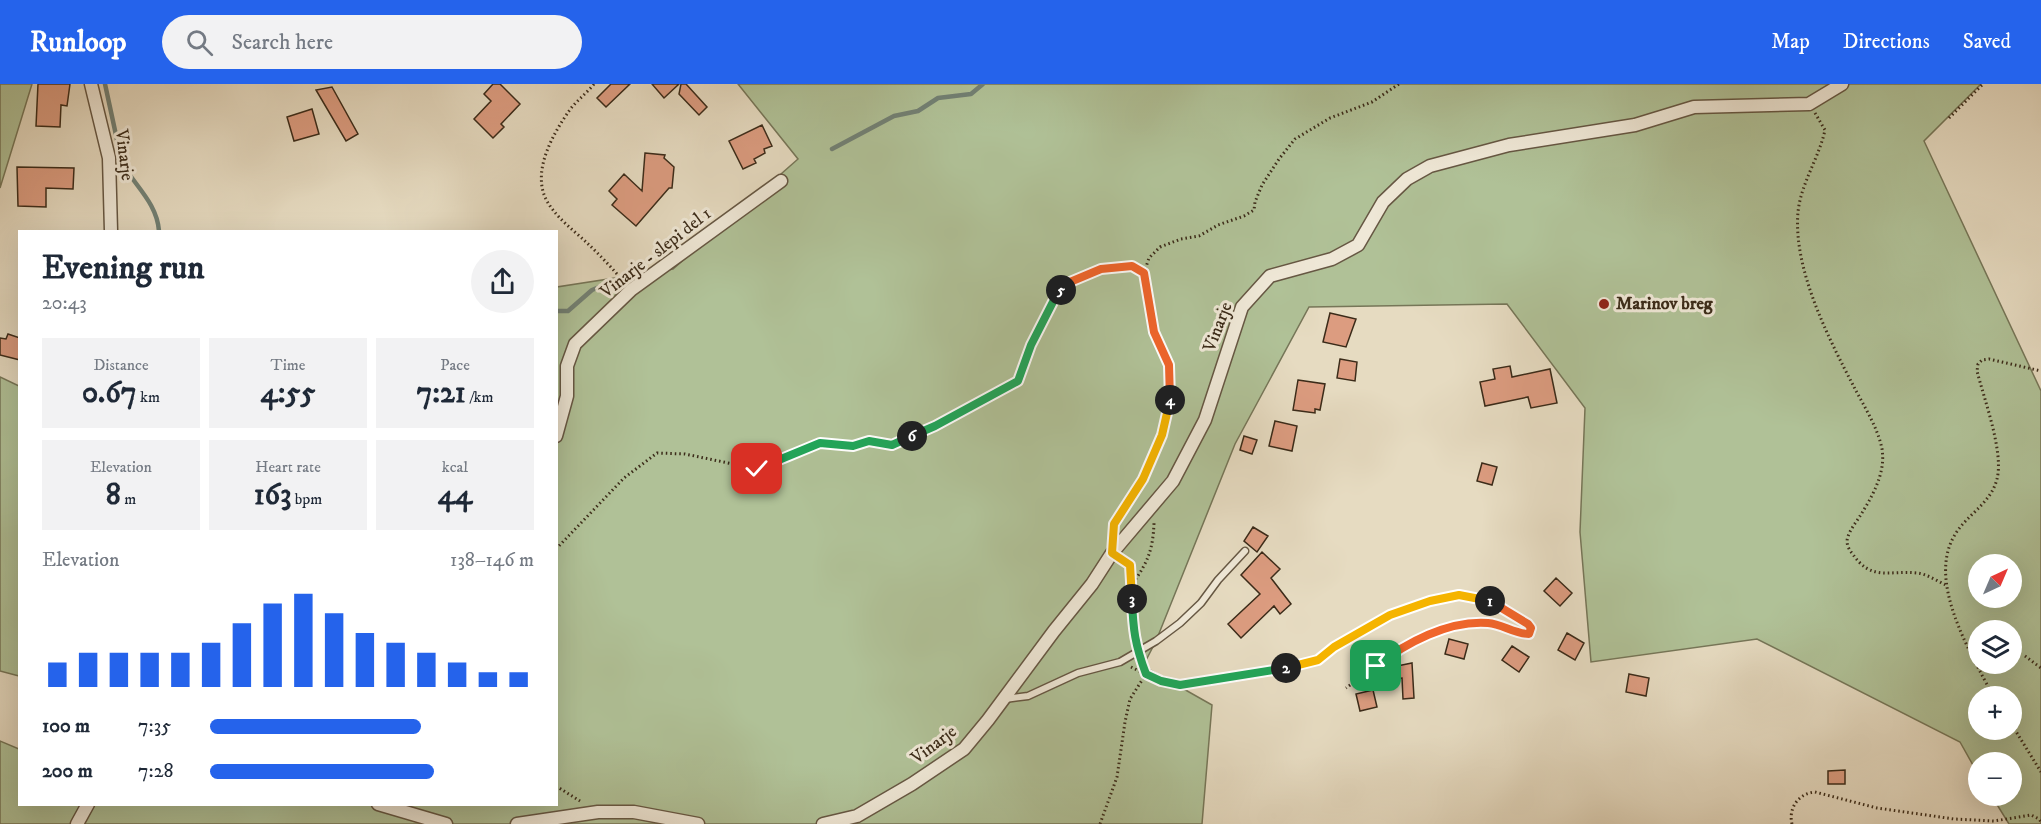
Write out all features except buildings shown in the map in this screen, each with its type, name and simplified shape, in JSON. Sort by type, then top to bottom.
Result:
[{"type":"street","name":"Vinarje","points":[[91,84],[109,158],[111,230]]},
{"type":"street","name":"Vinarje","points":[[823,824],[857,816],[912,784],[964,749],[1005,699],[1054,631],[1092,584],[1112,553],[1173,481],[1205,420],[1242,307],[1270,276],[1332,259],[1358,245],[1383,202],[1407,179],[1430,166],[1509,145],[1635,125],[1694,107],[1809,104],[1842,84]]},
{"type":"street","name":"Vinarje - slepi del 1","points":[[558,429],[567,396],[567,366],[575,344],[631,290],[781,181]]},
{"type":"street","points":[[77,824],[87,806]]},
{"type":"street","points":[[385,806],[446,824]]},
{"type":"street","points":[[517,824],[598,812],[634,812],[698,824]]},
{"type":"lane","points":[[1005,699],[1028,696],[1078,673],[1120,662],[1138,652],[1180,623],[1201,603],[1218,579],[1245,551]]},
{"type":"path","points":[[594,84],[571,108],[558,128],[548,150],[541,182],[545,198],[555,212],[631,290]]},
{"type":"path","points":[[1146,674],[1138,652],[1132,621],[1130,565],[1112,553],[1114,524],[1143,479],[1162,435],[1170,404],[1169,365],[1154,332],[1144,273],[1149,258],[1160,248],[1181,239],[1199,236],[1218,225],[1254,210],[1262,184],[1295,140],[1330,118],[1372,102],[1399,84]]},
{"type":"path","points":[[1949,118],[1983,84]]},
{"type":"path","points":[[1809,104],[1825,130],[1820,150],[1800,202],[1799,245],[1810,288],[1840,360],[1879,437],[1882,452],[1882,469],[1876,487],[1849,535],[1848,545],[1855,558],[1874,572],[1920,573],[1946,585]]},
{"type":"path","points":[[558,547],[624,478],[657,453],[685,454],[757,469],[820,443],[853,446],[869,441],[892,445],[935,426],[1018,381],[1031,345],[1057,294],[1070,282],[1101,269],[1132,266],[1144,273]]},
{"type":"path","points":[[1988,686],[1956,619],[1946,585],[1945,563],[1948,548],[1961,527],[1988,499],[1997,480],[1995,439],[1977,371],[1978,364],[1982,360],[1989,359],[2041,371]]},
{"type":"path","points":[[1132,585],[1146,565],[1153,543],[1155,504]]},
{"type":"path","points":[[1120,662],[1161,681],[1180,685],[1295,667],[1318,660],[1334,647],[1390,615],[1430,601],[1459,595],[1492,602],[1531,628],[1529,634],[1490,623],[1475,623],[1449,628],[1402,647],[1346,688]]},
{"type":"path","points":[[2025,656],[2041,668]]},
{"type":"path","points":[[1100,824],[1117,777],[1130,699],[1146,674]]},
{"type":"path","points":[[2021,740],[2041,771]]},
{"type":"path","points":[[558,787],[598,812]]},
{"type":"path","points":[[1792,824],[1790,819],[1794,804],[1801,796],[1815,792],[1867,806],[1954,819],[1994,821],[2031,815],[2041,822]]},
{"type":"green space","points":[[0,84],[32,84],[0,188]]},
{"type":"green space","points":[[738,84],[1981,84],[1924,141],[2041,391],[2041,824],[2009,824],[1998,806],[2022,806],[2022,752],[1968,752],[1968,756],[1960,742],[1757,639],[1591,662],[1580,532],[1585,408],[1507,304],[1309,307],[1235,444],[1156,641],[1143,666],[1212,705],[1202,824],[0,824],[0,741],[18,749],[18,806],[558,806],[558,287],[673,269],[798,159]]},
{"type":"green space","points":[[0,377],[18,386],[18,676],[0,671]]},
{"type":"waterway","points":[[105,84],[119,149]]},
{"type":"waterway","points":[[832,149],[894,116],[918,111],[938,98],[971,94],[983,84]]},
{"type":"waterway","points":[[122,163],[150,203],[159,230]]},
{"type":"waterway","points":[[558,311],[568,311],[592,290],[614,281]]},
{"type":"place","name":"Marinov breg","points":[[1604,304]]},
{"type":"route","points":[[757,469],[820,443],[853,446],[869,441],[892,445],[935,426],[1018,381],[1031,345],[1057,294],[1070,282],[1101,269],[1132,266],[1144,273],[1154,332],[1169,365],[1170,404],[1162,435],[1143,479],[1114,524],[1112,553],[1130,565],[1132,621],[1138,652],[1146,674],[1161,681],[1180,685],[1295,667],[1318,660],[1334,647],[1390,615],[1430,601],[1459,595],[1492,602],[1531,628],[1529,634],[1526,634],[1490,623],[1461,625],[1402,647],[1376,666]]}]
